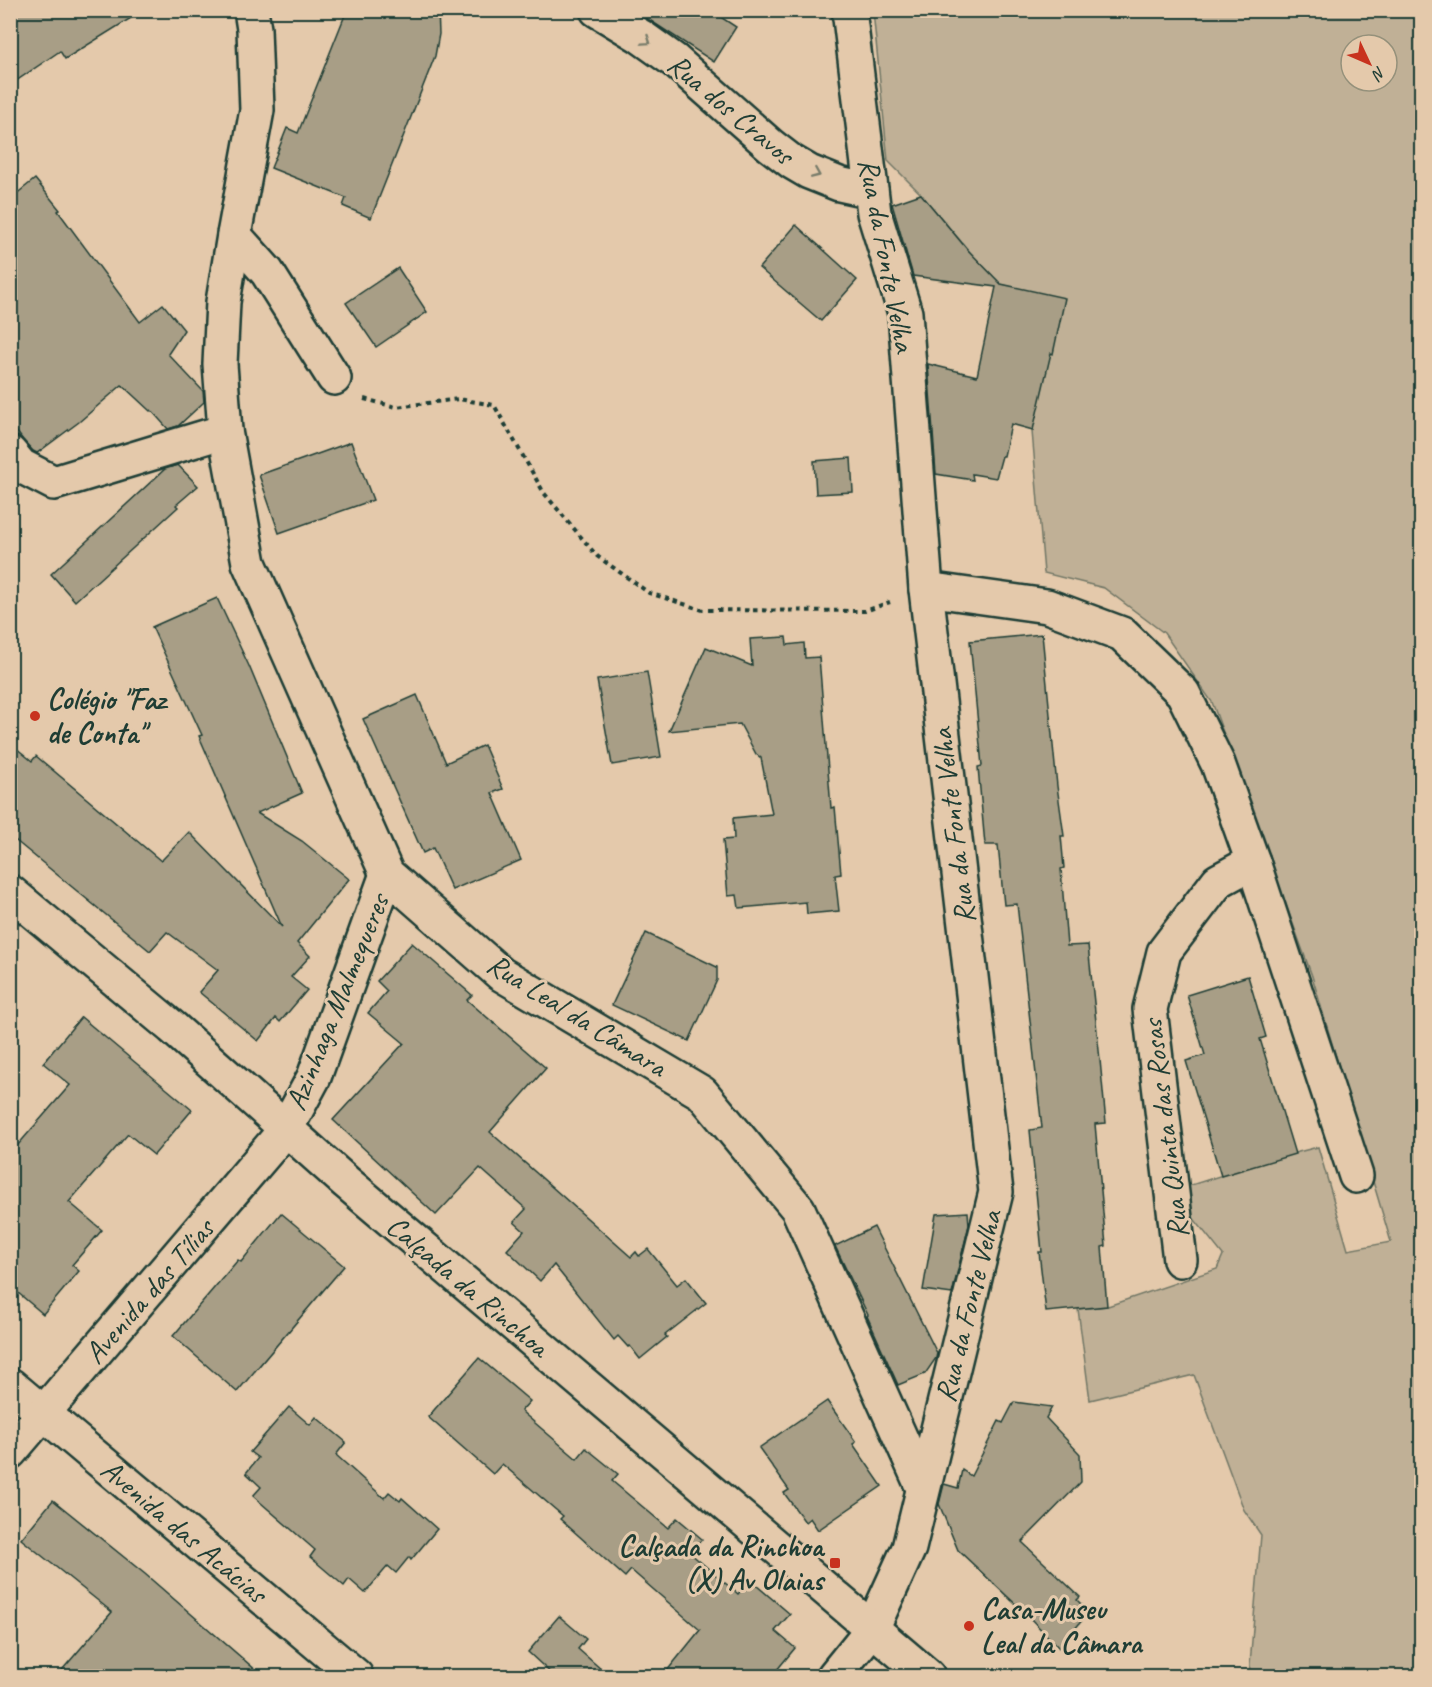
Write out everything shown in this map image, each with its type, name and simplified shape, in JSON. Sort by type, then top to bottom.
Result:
[{"type":"street","name":"Rua Leal da Câmara","points":[[251,10],[254,29],[257,110],[223,302],[221,354],[225,431],[249,563],[387,874],[501,974],[702,1093],[798,1209],[923,1488]]},
{"type":"street","name":"Rua dos Cravos","points":[[597,10],[675,60],[792,162],[809,172],[840,184],[871,191]]},
{"type":"street","name":"Rua da Fonte Velha","points":[[834,1677],[872,1629],[909,1548],[996,1192],[926,590],[905,313],[874,213],[849,10]]},
{"type":"street","points":[[234,235],[267,272],[334,378]]},
{"type":"street","points":[[10,453],[21,466],[54,483],[225,431]]},
{"type":"street","points":[[926,590],[1047,606],[1122,634],[1183,693],[1218,764],[1253,862],[1356,1176]]},
{"type":"street","name":"Rua Quinta das Rosas","points":[[1180,1260],[1150,1009],[1164,952],[1218,881],[1253,862]]},
{"type":"street","name":"Azinhaga Malmequeres","points":[[286,1129],[314,1077],[387,874]]},
{"type":"street","name":"Calçada da Rinchoa","points":[[10,892],[172,1027],[346,1182],[928,1677]]},
{"type":"street","name":"Avenida das Tílias","points":[[10,1452],[286,1129]]},
{"type":"street","name":"Avenida das Acácias","points":[[10,1385],[356,1677]]},
{"type":"path","points":[[334,378],[359,398],[396,407],[459,399],[494,405],[544,493],[597,556],[649,593],[703,610],[865,611],[926,590]]},
{"type":"shaded area","points":[[873,11],[1421,11],[1421,1676],[1249,1676],[1261,1535],[1244,1510],[1194,1375],[1090,1400],[1078,1309],[1108,1306],[1217,1269],[1223,1255],[1187,1210],[1185,1187],[1318,1147],[1348,1250],[1391,1242],[1312,976],[1212,702],[1164,633],[1104,588],[1044,573],[1032,431],[1063,300],[996,283],[921,194],[888,161]]},
{"type":"building","points":[[10,10],[144,10],[65,59],[60,51],[10,85]]},
{"type":"building","points":[[347,10],[438,10],[439,34],[435,56],[371,218],[343,206],[346,198],[271,168],[287,128],[298,133]]},
{"type":"building","points":[[634,10],[710,10],[736,27],[714,62]]},
{"type":"building","points":[[35,179],[60,210],[58,211],[140,322],[163,304],[184,330],[168,354],[203,391],[204,402],[178,426],[168,429],[151,410],[122,385],[79,422],[37,453],[10,423],[10,199]]},
{"type":"building","points":[[921,194],[966,248],[1001,284],[1065,298],[1033,430],[1011,424],[1004,456],[1002,456],[996,478],[972,474],[973,480],[936,474],[928,364],[977,376],[996,287],[913,276],[892,204]]},
{"type":"building","points":[[796,225],[857,280],[821,321],[759,268]]},
{"type":"building","points":[[398,268],[427,312],[376,347],[346,303]]},
{"type":"building","points":[[351,442],[373,500],[279,533],[259,475]]},
{"type":"building","points":[[851,458],[853,492],[816,494],[814,461]]},
{"type":"building","points":[[178,465],[198,486],[75,601],[51,574],[165,469]]},
{"type":"building","points":[[217,598],[249,666],[302,793],[257,813],[302,841],[349,879],[297,943],[310,956],[291,977],[307,990],[280,1022],[276,1018],[258,1041],[199,992],[218,970],[167,932],[150,951],[10,836],[10,743],[32,761],[36,756],[161,861],[189,832],[282,927],[199,736],[202,735],[152,627]]},
{"type":"building","points":[[1042,634],[1064,836],[1061,836],[1064,868],[1061,869],[1067,946],[1088,945],[1106,1123],[1095,1124],[1106,1246],[1102,1247],[1107,1306],[1046,1312],[1030,1130],[1042,1128],[1017,904],[1004,905],[998,845],[985,845],[978,767],[982,766],[970,641]]},
{"type":"building","points":[[786,637],[787,645],[804,643],[805,658],[819,657],[831,808],[835,807],[841,874],[835,875],[839,911],[807,914],[806,902],[739,908],[737,895],[728,896],[723,840],[734,839],[733,818],[772,814],[761,758],[756,754],[740,724],[669,731],[706,647],[752,666],[750,639]]},
{"type":"building","points":[[647,672],[661,757],[612,765],[597,680]]},
{"type":"building","points":[[417,695],[446,763],[484,745],[503,789],[492,793],[521,860],[452,890],[433,848],[423,853],[363,719]]},
{"type":"building","points":[[646,933],[717,967],[717,980],[689,1041],[612,1005]]},
{"type":"building","points":[[412,943],[472,995],[467,1000],[546,1068],[490,1132],[631,1257],[636,1252],[639,1256],[648,1249],[677,1285],[686,1278],[706,1303],[665,1335],[667,1337],[640,1359],[618,1336],[614,1340],[554,1265],[540,1281],[507,1250],[524,1231],[514,1222],[526,1209],[480,1168],[436,1215],[333,1120],[404,1043],[368,1013],[387,991],[377,981]]},
{"type":"building","points":[[1248,976],[1266,1037],[1260,1039],[1295,1154],[1221,1176],[1186,1061],[1205,1055],[1187,995]]},
{"type":"building","points":[[81,1017],[192,1110],[154,1155],[128,1134],[69,1202],[102,1230],[72,1265],[79,1271],[43,1314],[10,1286],[10,1154],[70,1085],[43,1063]]},
{"type":"building","points":[[968,1212],[969,1225],[952,1294],[923,1290],[936,1214]]},
{"type":"building","points":[[281,1213],[344,1266],[237,1392],[173,1336],[238,1260],[241,1262]]},
{"type":"building","points":[[874,1227],[937,1353],[925,1374],[898,1385],[835,1246]]},
{"type":"building","points":[[479,1358],[530,1401],[521,1411],[577,1459],[586,1448],[618,1474],[612,1481],[668,1528],[677,1518],[702,1539],[690,1553],[738,1594],[750,1580],[790,1614],[775,1631],[795,1648],[771,1677],[662,1677],[700,1630],[631,1570],[625,1577],[560,1519],[563,1516],[502,1464],[493,1474],[428,1417]]},
{"type":"building","points":[[827,1401],[856,1442],[853,1444],[882,1486],[818,1530],[810,1518],[805,1522],[784,1493],[789,1490],[759,1448]]},
{"type":"building","points":[[1014,1402],[1052,1407],[1046,1418],[1080,1454],[1081,1482],[1022,1542],[1080,1597],[1077,1600],[1089,1612],[1059,1648],[958,1550],[939,1504],[944,1484],[958,1488],[962,1470],[971,1476],[999,1421],[1003,1423]]},
{"type":"building","points":[[289,1407],[310,1425],[316,1417],[346,1442],[336,1455],[384,1498],[389,1492],[400,1501],[402,1498],[437,1529],[411,1560],[409,1557],[396,1573],[388,1566],[365,1593],[349,1579],[344,1586],[310,1557],[315,1550],[253,1496],[261,1487],[246,1473],[258,1458],[250,1452]]},
{"type":"building","points":[[53,1500],[145,1574],[264,1677],[56,1677],[112,1612],[21,1539]]},
{"type":"building","points":[[559,1616],[586,1639],[578,1649],[610,1677],[555,1677],[528,1652]]},
{"type":"place","name":"Colégio \"Faz de Conta\"","points":[[35,716]]},
{"type":"place","name":"Calçada da Rinchoa (X) Av Olaias","points":[[835,1563]]},
{"type":"place","name":"Casa-Museu Leal da Câmara","points":[[969,1626]]}]
